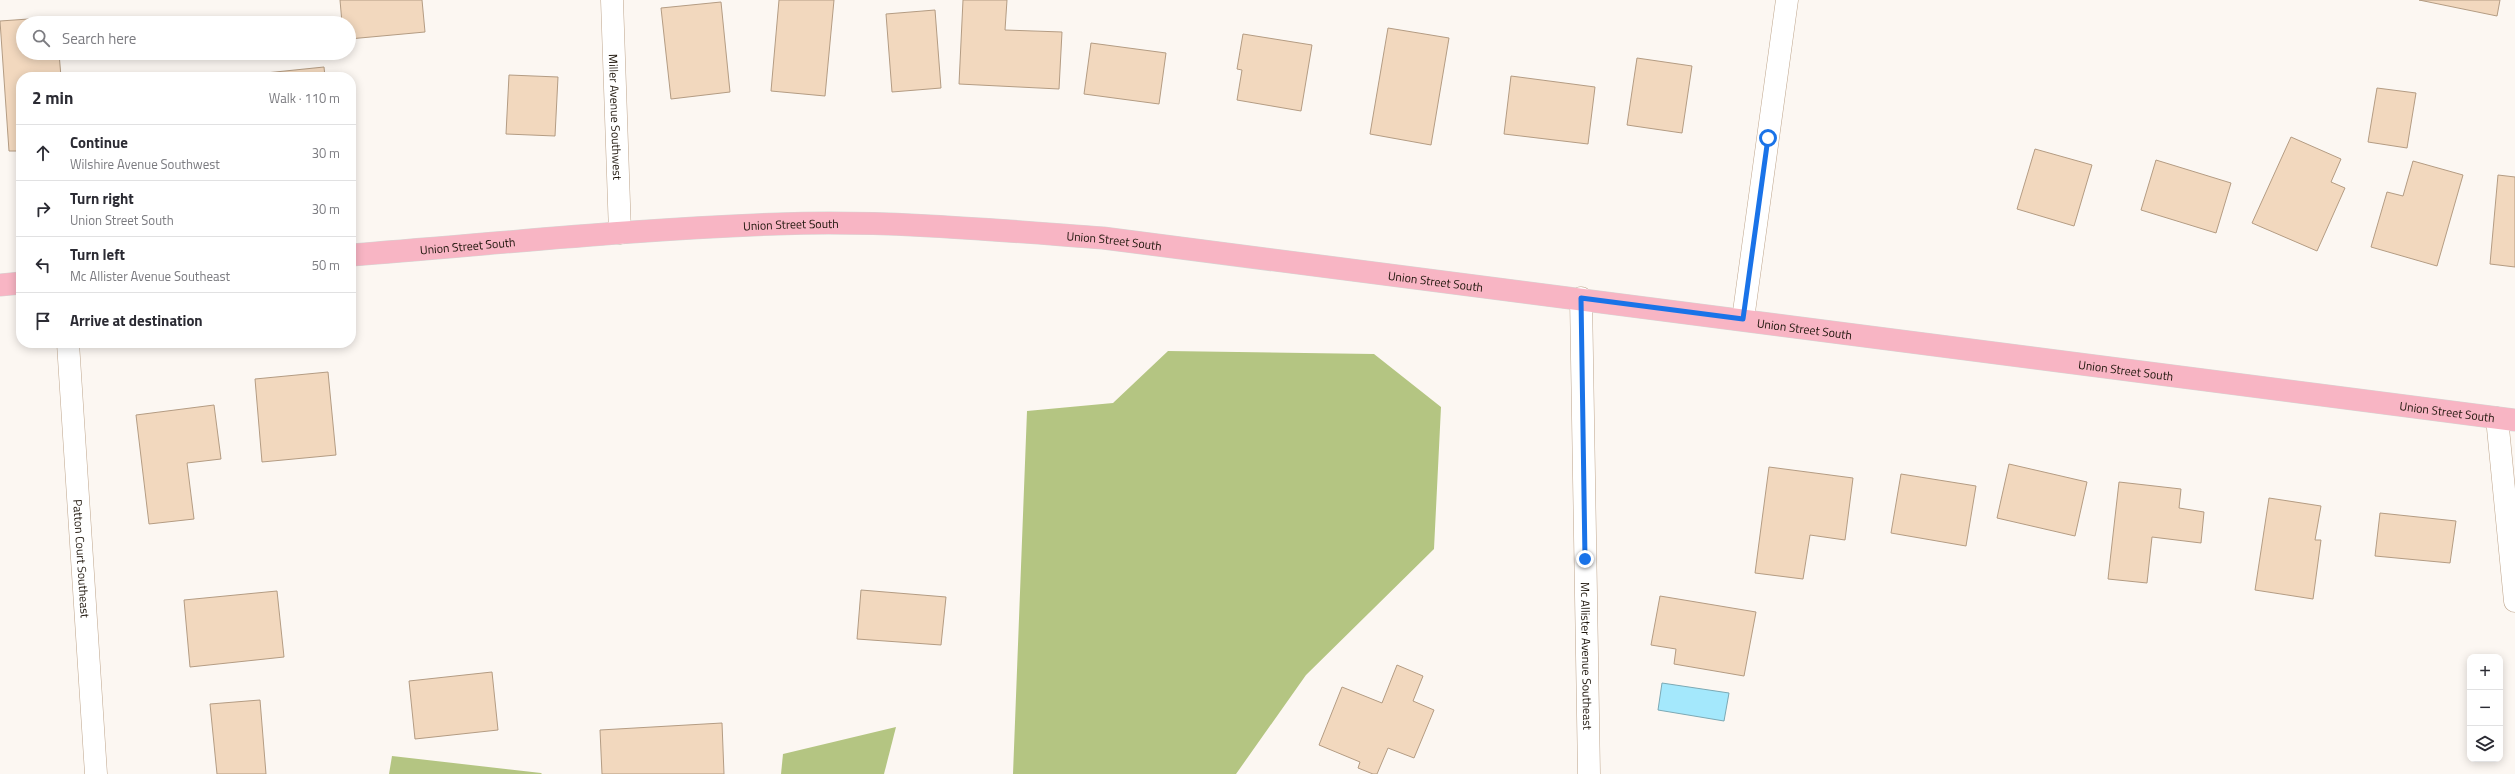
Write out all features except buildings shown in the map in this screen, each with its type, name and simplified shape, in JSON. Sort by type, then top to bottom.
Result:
[{"type":"main road","name":"Union Street South","points":[[356,256],[620,233],[778,224],[923,225],[1103,238],[1581,298],[2506,419]]},
{"type":"main road","points":[[0,285],[16,283]]},
{"type":"street","name":"Miller Avenue Southwest","points":[[612,0],[620,233]]},
{"type":"street","points":[[1743,319],[1787,0]]},
{"type":"street","name":"Mc Allister Avenue Southeast","points":[[1581,298],[1589,774]]},
{"type":"street","name":"Patton Court Southeast","points":[[68,348],[96,774]]},
{"type":"street","points":[[2506,419],[2515,601]]},
{"type":"green space","points":[[1168,351],[1374,354],[1441,407],[1434,549],[1306,675],[1236,774],[1013,774],[1027,411],[1113,403]]},
{"type":"green space","points":[[896,727],[884,774],[781,774],[783,754]]},
{"type":"green space","points":[[392,756],[541,773],[542,774],[389,774]]},
{"type":"water","points":[[1662,683],[1729,693],[1724,721],[1658,710]]},
{"type":"route","points":[[1585,559],[1581,298],[1743,319],[1768,138]]}]
